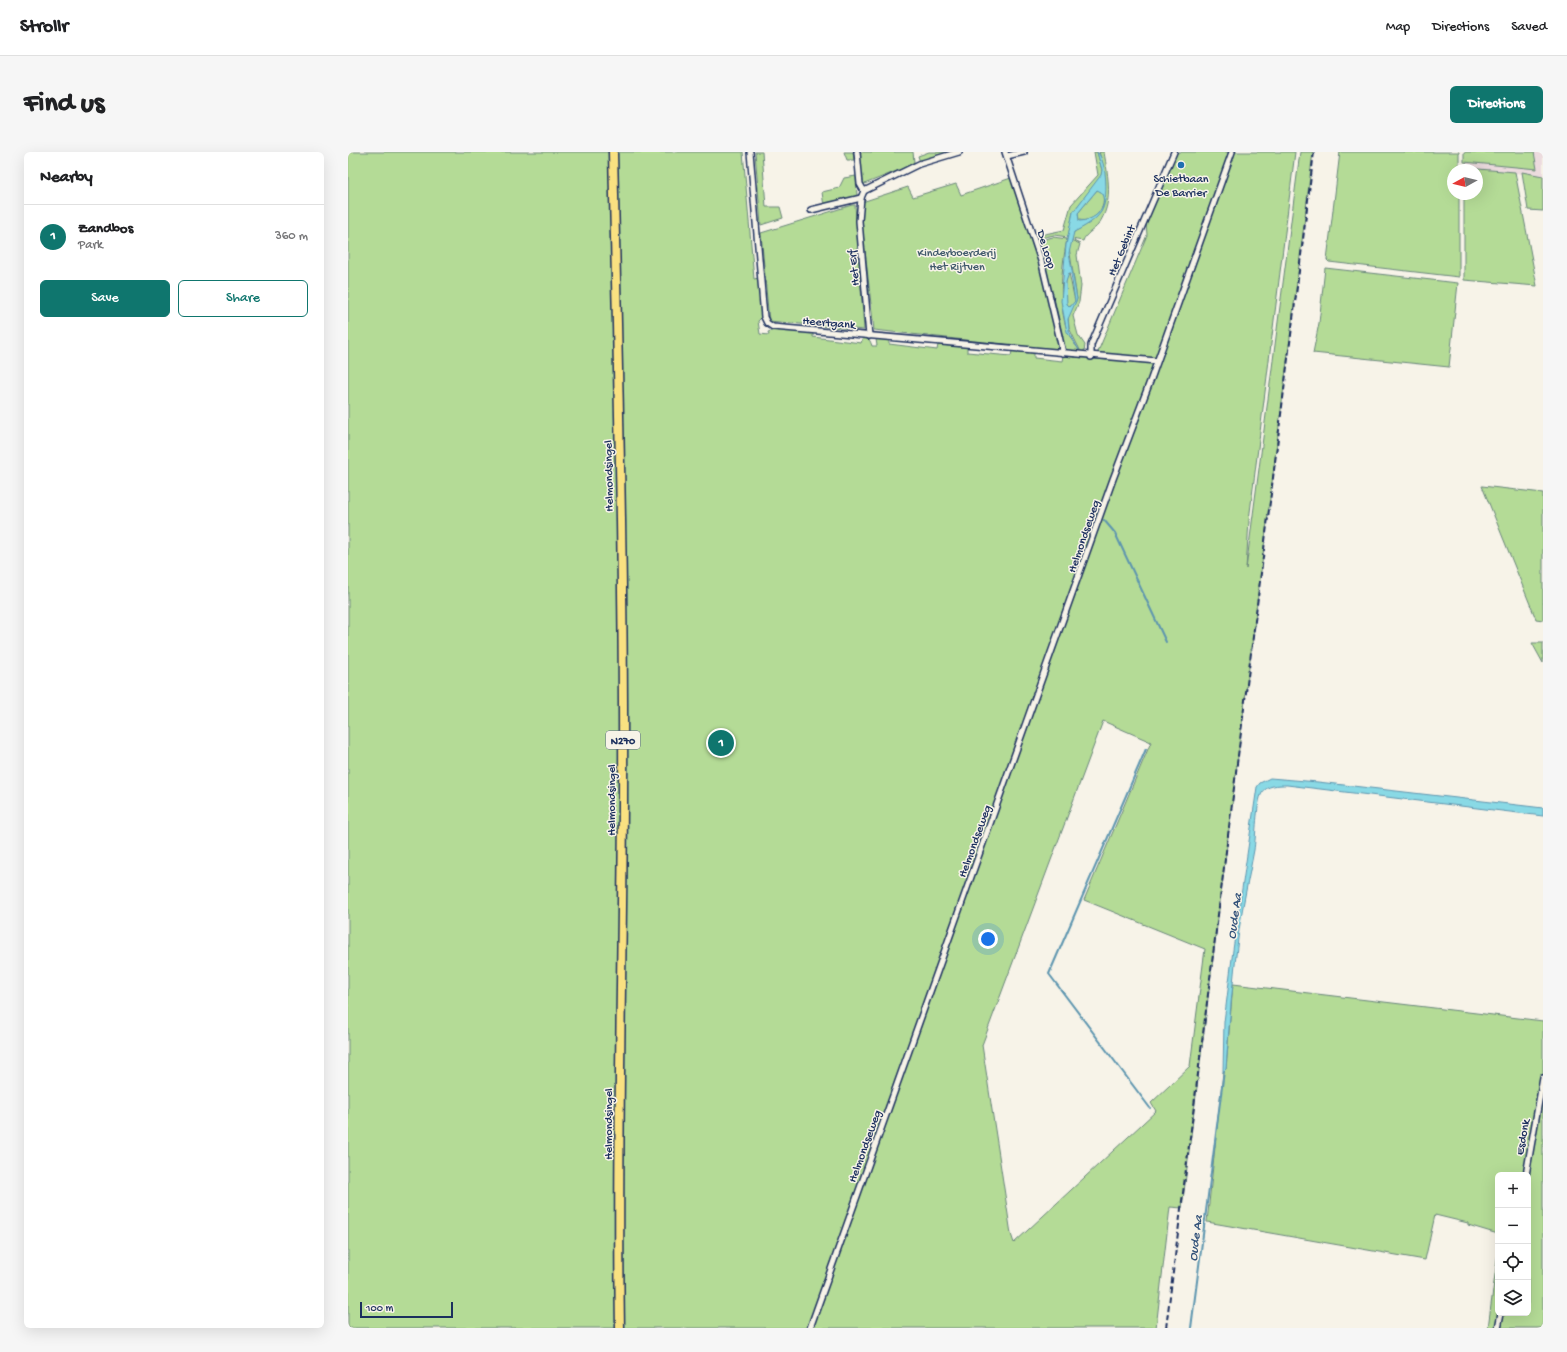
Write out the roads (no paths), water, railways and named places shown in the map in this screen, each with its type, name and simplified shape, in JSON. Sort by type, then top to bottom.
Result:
[{"type":"main road","name":"Helmondsingel","points":[[613,152],[622,594],[623,801],[619,1245],[620,1328]]},
{"type":"street","name":"Heertgank","points":[[750,152],[764,317],[767,323],[773,328],[1063,353]]},
{"type":"street","points":[[857,152],[860,184],[864,191],[919,164],[959,152]]},
{"type":"street","points":[[1006,154],[1024,152]]},
{"type":"street","name":"Het Gebint","points":[[1091,357],[1091,346],[1174,152]]},
{"type":"street","name":"Helmondseweg","points":[[810,1328],[1113,479],[1232,152]]},
{"type":"street","name":"De Loop","points":[[1006,154],[1042,264],[1063,353]]},
{"type":"street","name":"Het Erf","points":[[864,191],[861,198],[859,221],[869,336]]},
{"type":"street","points":[[810,210],[861,198]]},
{"type":"street","points":[[1063,353],[1091,357],[1157,361]]},
{"type":"street","name":"Esdonk","points":[[1527,1172],[1543,1078]]},
{"type":"street","points":[[1498,1328],[1500,1316]]},
{"type":"water","points":[[1097,152],[1103,163],[1105,172],[1106,190],[1104,207],[1096,218],[1074,232],[1069,253],[1077,299],[1068,319],[1069,331],[1079,350],[1067,332],[1061,301],[1066,245],[1073,212],[1101,175],[1102,170]],"holes":[[[1097,190],[1101,192],[1103,198],[1102,208],[1090,219],[1079,221],[1078,213]],[[1069,273],[1071,274],[1075,301],[1070,307],[1067,304],[1066,282]]]},
{"type":"water","points":[[1270,778],[1318,782],[1543,808],[1543,816],[1287,785],[1273,786],[1264,790],[1258,804],[1254,850],[1239,930],[1231,1000],[1226,1069],[1223,1072],[1224,1022],[1257,787],[1260,783]]},
{"type":"waterway","points":[[1104,520],[1115,533],[1166,642]]},
{"type":"waterway","points":[[1146,749],[1049,974],[1150,1108]]},
{"type":"waterway","name":"Oude Aa","points":[[1191,1328],[1224,1071]]},
{"type":"railway","points":[[1166,1328],[1314,152]]},
{"type":"place","name":"Schietbaan De Barrier","points":[[1181,165]]},
{"type":"place","name":"Zandbos","points":[[721,743]]},
{"type":"park label","name":"Kinderboerderij Het Rijtven","points":[[957,259]]}]
